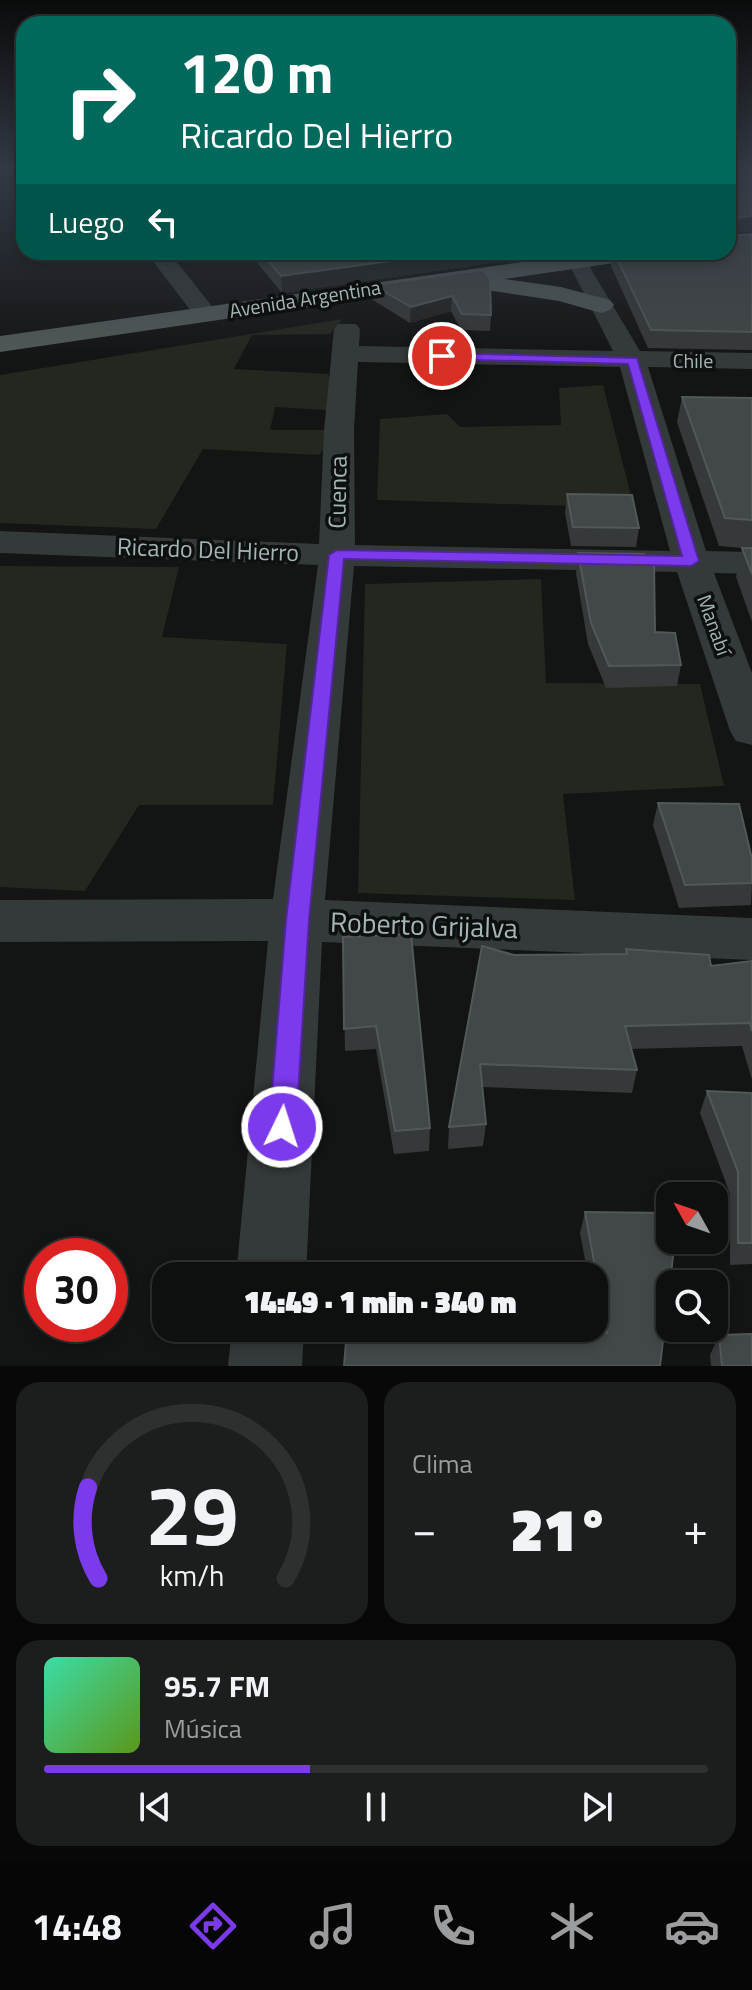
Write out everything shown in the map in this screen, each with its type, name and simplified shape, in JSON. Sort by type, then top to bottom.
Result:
[{"type":"main road","name":"Avenida Argentina","points":[[0,344],[561,260]]},
{"type":"main road","name":"Avenida Argentina","points":[[0,355],[490,284],[568,260]]},
{"type":"main road","points":[[490,284],[549,292],[601,305]]},
{"type":"street","points":[[163,260],[206,314]]},
{"type":"street","name":"Manabí","points":[[575,260],[632,360],[691,561],[752,731]]},
{"type":"street","name":"Chile","points":[[347,342],[632,360],[752,361]]},
{"type":"street","name":"Cuenca","points":[[272,1262],[297,920],[337,555],[339,430],[347,342]]},
{"type":"street","name":"Ricardo Del Hierro","points":[[0,542],[337,555],[752,563]]},
{"type":"street","name":"Roberto Grijalva","points":[[0,921],[297,920],[752,939]]},
{"type":"street","points":[[265,1366],[267,1342]]},
{"type":"shaded area","points":[[343,319],[330,334],[252,335],[234,369],[328,374],[341,411],[275,407],[270,430],[339,430],[319,455],[203,449],[156,529],[0,523],[0,375]]},
{"type":"shaded area","points":[[603,385],[634,508],[377,500],[380,419],[447,414],[460,427],[561,425],[559,388]]},
{"type":"shaded area","points":[[0,566],[179,567],[162,637],[287,644],[273,805],[139,805],[85,891],[0,887]]},
{"type":"shaded area","points":[[541,579],[546,683],[700,684],[724,786],[563,794],[575,900],[358,893],[365,584]]},
{"type":"building","points":[[752,234],[752,332],[651,330],[618,260],[736,260],[736,235]]},
{"type":"building","points":[[268,260],[398,260],[281,276]]},
{"type":"building","points":[[482,270],[490,278],[491,315],[462,314],[452,296],[411,307],[373,285]]},
{"type":"building","points":[[682,397],[752,398],[752,520],[725,518]]},
{"type":"building","points":[[567,494],[632,495],[639,528],[573,527]]},
{"type":"building","points":[[742,548],[752,548],[752,574]]},
{"type":"building","points":[[578,553],[644,554],[646,560],[654,560],[655,632],[675,633],[681,665],[609,666],[591,623]]},
{"type":"building","points":[[658,803],[739,804],[752,859],[752,883],[685,885]]},
{"type":"building","points":[[411,934],[430,1128],[395,1131],[376,1026],[344,1029],[343,937]]},
{"type":"building","points":[[482,946],[514,955],[627,954],[626,949],[709,955],[711,966],[752,961],[752,1031],[750,1023],[625,1026],[637,1070],[480,1064],[486,1124],[449,1127]]},
{"type":"building","points":[[707,1091],[752,1093],[752,1243],[738,1243],[738,1172]]},
{"type":"building","points":[[585,1212],[656,1213],[656,1254],[673,1254],[671,1270],[656,1270],[656,1342],[663,1342],[660,1366],[344,1366],[346,1342],[608,1342],[608,1262],[594,1262]]},
{"type":"building","points":[[752,1334],[752,1366],[722,1366],[720,1342],[728,1342],[728,1335]]},
{"type":"route","points":[[282,1127],[297,920],[337,555],[691,561],[632,360],[442,356]]}]
